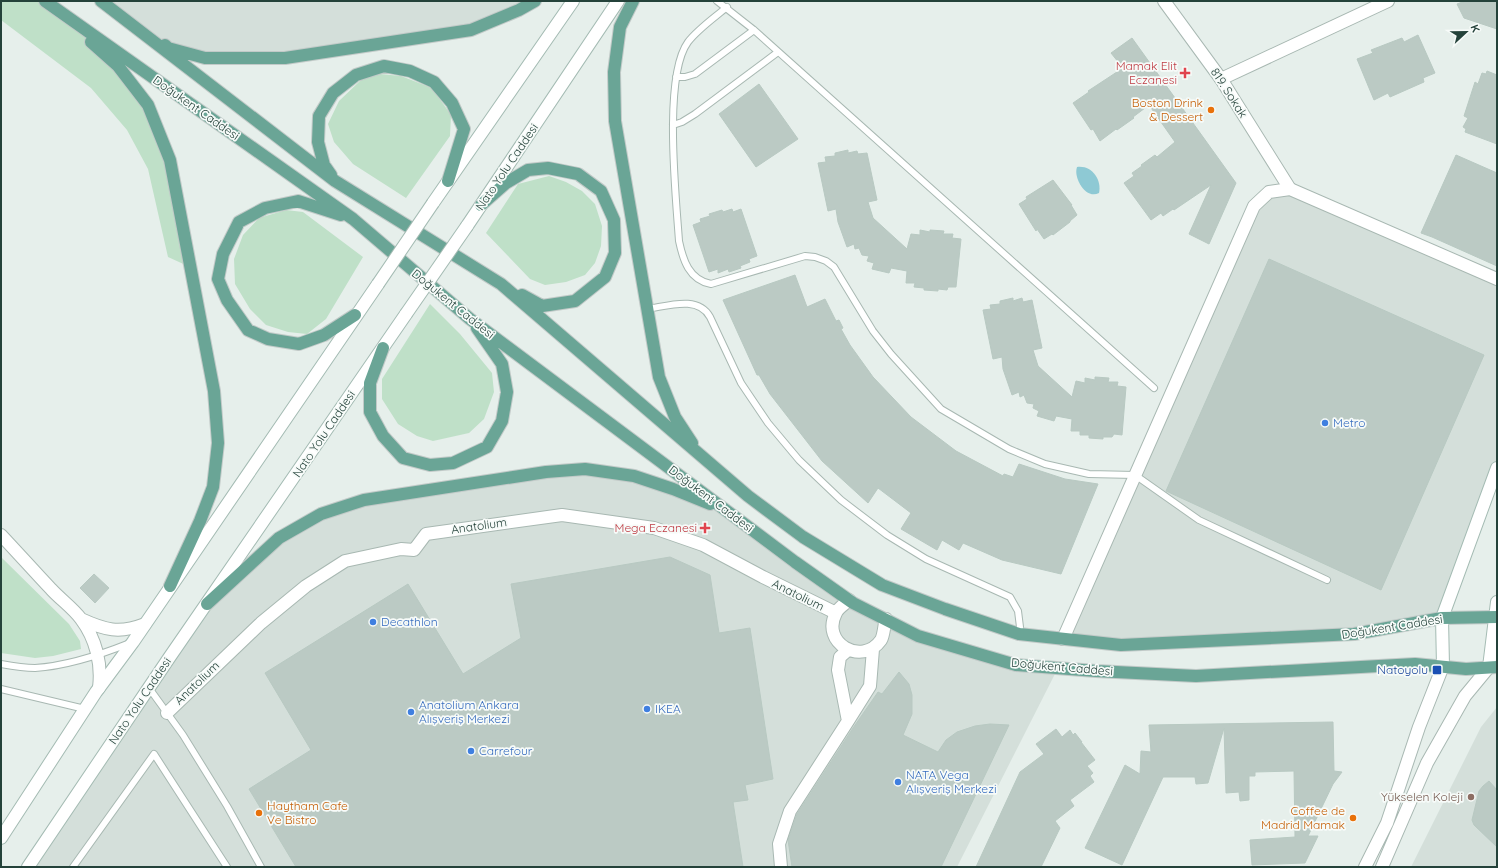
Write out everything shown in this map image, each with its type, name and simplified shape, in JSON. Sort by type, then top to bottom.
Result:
[{"type":"main road","name":"Doğukent Caddesi","points":[[45,1],[352,219],[470,319],[848,600],[918,636],[1016,665],[1096,672],[1196,676],[1415,664],[1466,669],[1493,667]]},
{"type":"main road","name":"Doğukent Caddesi","points":[[101,1],[335,181],[501,284],[748,496],[803,537],[882,585],[945,609],[1019,634],[1121,645],[1354,634],[1442,618],[1496,617]]},
{"type":"main road","points":[[112,9],[168,48],[205,58],[285,58],[471,30],[519,10],[535,1]]},
{"type":"main road","points":[[633,1],[620,28],[614,72],[615,121],[659,377],[675,417],[698,451],[748,496]]},
{"type":"main road","points":[[55,9],[118,66],[148,105],[170,160],[214,391],[218,443],[213,487],[200,520],[170,586]]},
{"type":"main road","points":[[335,181],[324,165],[318,142],[319,116],[333,93],[356,75],[384,66],[410,71],[434,82],[452,103],[464,129],[448,180]]},
{"type":"main road","points":[[481,205],[506,183],[528,170],[548,168],[578,174],[601,191],[614,220],[615,253],[605,277],[576,301],[542,306],[501,284]]},
{"type":"main road","points":[[352,219],[298,201],[265,208],[239,222],[223,254],[218,279],[226,300],[248,330],[268,339],[299,344],[324,335],[355,315]]},
{"type":"main road","points":[[383,348],[370,383],[370,412],[383,436],[404,458],[430,465],[453,463],[487,446],[502,421],[507,392],[502,364],[470,319]]},
{"type":"main road","points":[[207,604],[279,538],[321,514],[364,500],[546,472],[585,470],[634,476],[673,489],[727,511]]},
{"type":"street","points":[[1,838],[99,688],[133,642],[355,315],[378,284],[448,180],[573,1]]},
{"type":"street","name":"Nato Yolu Caddesi","points":[[28,867],[148,688],[481,205],[618,1]]},
{"type":"street","name":"819. Sokak","points":[[1164,1],[1221,79],[1290,190]]},
{"type":"street","points":[[1221,79],[1388,1]]},
{"type":"street","points":[[1063,639],[1254,206],[1268,192],[1290,190],[1497,279]]},
{"type":"street","points":[[1365,867],[1386,823],[1419,727],[1443,666],[1442,618],[1497,468]]},
{"type":"street","name":"Anatolium","points":[[167,713],[261,623],[306,586],[345,561],[401,549],[414,550],[426,534],[562,515],[654,528],[703,544],[763,577],[836,613]]},
{"type":"street","points":[[1,535],[52,591],[81,619],[92,639],[98,655],[101,675],[99,688]]},
{"type":"street","name":"Anatolium","points":[[848,600],[836,613],[832,629],[838,644],[848,650]]},
{"type":"street","points":[[1382,867],[1427,762],[1465,696],[1493,667],[1497,602]]},
{"type":"street","points":[[81,619],[100,628],[119,631],[145,624]]},
{"type":"street","points":[[848,721],[838,670],[840,657],[848,650],[859,653],[872,649],[882,639],[886,619]]},
{"type":"street","points":[[781,867],[779,844],[790,811],[870,686],[872,649]]},
{"type":"lane","points":[[717,1],[727,7],[754,30],[1154,388]]},
{"type":"lane","points":[[727,7],[688,43],[683,52],[676,77],[673,125],[678,241],[686,265],[694,276],[703,283],[711,284],[805,256],[815,257],[826,261],[834,267],[842,277],[873,331],[891,354],[941,409],[1009,449],[1045,464],[1089,474],[1135,475],[1199,520],[1327,580]]},
{"type":"lane","points":[[676,77],[685,77],[695,74],[754,30]]},
{"type":"lane","points":[[673,125],[682,122],[695,114],[778,52]]},
{"type":"lane","points":[[648,309],[689,304],[700,306],[704,309],[710,317],[741,383],[768,423],[799,460],[841,500],[886,535],[926,559],[1010,597],[1018,611],[1020,627],[1019,634]]},
{"type":"lane","points":[[1,664],[35,668],[55,665],[98,655],[133,642]]},
{"type":"lane","points":[[148,688],[183,735],[219,793],[261,867]]},
{"type":"lane","points":[[1,689],[86,710]]},
{"type":"lane","points":[[73,867],[154,754],[227,867]]},
{"type":"shaded area","points":[[101,1],[535,1],[471,30],[248,59],[168,48]]},
{"type":"shaded area","points":[[1290,189],[1497,279],[1497,468],[1442,618],[1354,634],[1121,645],[1063,639],[1254,206],[1269,192]]},
{"type":"shaded area","points":[[546,472],[634,476],[727,511],[795,562],[918,636],[1016,665],[1058,668],[957,867],[28,867],[207,604],[247,566],[321,514]]},
{"type":"shaded area","name":"Yükselen Koleji","points":[[1497,707],[1497,867],[1411,867],[1481,727]]},
{"type":"green space","points":[[1,1],[45,1],[118,66],[148,105],[170,160],[190,267],[168,257],[148,169],[127,130],[91,88],[1,20]]},
{"type":"green space","points":[[380,74],[401,76],[432,88],[451,115],[450,136],[406,198],[353,164],[334,142],[328,124],[339,101],[361,80]]},
{"type":"green space","points":[[549,176],[566,182],[582,191],[595,204],[602,226],[601,246],[595,263],[585,275],[566,282],[545,285],[530,279],[486,233],[518,184]]},
{"type":"green space","points":[[286,210],[303,212],[363,257],[326,319],[307,334],[288,332],[266,325],[250,309],[235,284],[234,259],[243,235],[259,218]]},
{"type":"green space","points":[[430,304],[460,334],[492,373],[494,392],[484,419],[469,433],[433,441],[417,436],[398,424],[382,399],[382,379]]},
{"type":"green space","points":[[1,557],[69,624],[80,641],[81,649],[53,656],[35,658],[1,653]]},
{"type":"water","points":[[1077,167],[1087,168],[1095,174],[1099,183],[1099,193],[1094,194],[1085,191],[1077,177]]},
{"type":"building","points":[[1465,1],[1497,1],[1497,29],[1464,18],[1457,4]]},
{"type":"building","points":[[1418,35],[1435,73],[1423,78],[1424,82],[1390,97],[1388,93],[1374,100],[1357,59],[1373,53],[1371,50],[1402,38],[1404,42]]},
{"type":"building","points":[[1132,38],[1236,183],[1209,244],[1189,234],[1211,185],[1174,210],[1173,209],[1163,216],[1161,213],[1151,220],[1124,183],[1134,176],[1132,173],[1142,166],[1141,165],[1155,155],[1157,157],[1175,142],[1149,105],[1133,117],[1134,118],[1100,141],[1093,129],[1091,130],[1073,103],[1089,92],[1088,91],[1123,68],[1111,53]]},
{"type":"building","points":[[1487,71],[1497,75],[1497,144],[1465,132],[1466,129],[1463,127],[1468,118],[1464,116],[1475,82],[1478,84],[1482,73],[1486,74]]},
{"type":"building","points":[[759,84],[798,139],[756,167],[719,114]]},
{"type":"building","points":[[848,150],[848,153],[857,151],[858,154],[867,153],[877,200],[868,202],[873,218],[907,249],[911,234],[920,235],[920,230],[930,232],[930,230],[944,231],[943,234],[953,234],[952,238],[961,239],[956,287],[948,287],[947,290],[938,289],[938,291],[924,290],[924,288],[914,287],[915,283],[906,283],[907,271],[891,268],[889,273],[872,269],[874,263],[867,261],[869,256],[862,255],[859,248],[855,249],[854,244],[847,247],[838,222],[836,209],[828,211],[818,163],[826,162],[825,157],[835,156],[835,153]]},
{"type":"building","points":[[1456,155],[1497,173],[1497,266],[1421,233]]},
{"type":"building","points":[[1053,180],[1072,205],[1077,215],[1053,235],[1052,234],[1044,239],[1037,229],[1036,231],[1019,204],[1027,199],[1026,197]]},
{"type":"building","points":[[732,209],[733,212],[741,209],[757,256],[749,259],[750,262],[740,266],[741,268],[729,272],[728,269],[718,273],[718,269],[709,272],[693,225],[701,222],[700,219],[710,216],[709,214]]},
{"type":"building","name":"Metro","points":[[1269,259],[1484,355],[1381,590],[1166,491]]},
{"type":"building","points":[[795,275],[807,307],[825,299],[836,321],[839,320],[843,328],[841,329],[850,345],[873,377],[911,417],[956,451],[1003,476],[1004,474],[1013,477],[1019,464],[1065,479],[1098,484],[1061,574],[1002,560],[963,543],[959,550],[942,540],[937,550],[901,529],[911,513],[878,488],[868,503],[822,461],[770,394],[759,375],[757,375],[723,300]]},
{"type":"building","points":[[1013,298],[1013,301],[1022,298],[1023,302],[1032,300],[1042,348],[1033,350],[1038,366],[1072,397],[1076,381],[1085,383],[1085,378],[1095,380],[1095,377],[1109,378],[1108,382],[1118,382],[1117,386],[1126,387],[1122,435],[1114,434],[1112,437],[1103,437],[1103,439],[1089,438],[1089,435],[1080,435],[1080,431],[1071,431],[1072,419],[1056,416],[1054,421],[1037,416],[1039,411],[1033,408],[1034,404],[1027,403],[1024,395],[1020,397],[1019,392],[1012,395],[1003,369],[1002,357],[993,359],[983,310],[991,309],[990,305],[1000,304],[1000,301]]},
{"type":"building","points":[[670,557],[710,575],[719,633],[750,628],[773,779],[745,785],[748,800],[733,802],[743,867],[296,867],[249,789],[311,750],[265,673],[408,584],[463,674],[521,638],[511,584]]},
{"type":"building","points":[[94,574],[109,588],[95,603],[80,588]]},
{"type":"building","name":"NATA Vega Alışveriş Merkezi","points":[[899,672],[909,684],[912,695],[912,714],[903,735],[938,752],[946,740],[957,732],[975,726],[990,724],[1009,725],[941,867],[792,867],[788,840],[797,814],[878,692],[882,694]]},
{"type":"building","points":[[1333,722],[1334,771],[1342,772],[1333,784],[1308,836],[1318,836],[1305,863],[1252,865],[1250,840],[1295,837],[1294,771],[1255,772],[1255,776],[1249,776],[1249,800],[1240,801],[1239,792],[1226,793],[1224,728],[1208,783],[1196,784],[1195,777],[1163,777],[1122,865],[1085,848],[1125,765],[1140,774],[1141,751],[1151,752],[1149,725]]},
{"type":"building","points":[[1056,729],[1062,737],[1070,730],[1073,735],[1075,733],[1095,760],[1087,766],[1093,773],[1090,776],[1094,782],[1070,800],[1074,806],[1055,821],[1060,828],[1041,867],[976,867],[1020,772],[1044,754],[1036,744]]},
{"type":"building","points":[[1489,781],[1497,790],[1497,847],[1474,825],[1472,820],[1479,791]]},
{"type":"place","name":"Mamak Elit Eczanesi","points":[[1185,73]]},
{"type":"place","name":"Boston Drink & Dessert","points":[[1211,110]]},
{"type":"place","name":"Metro","points":[[1325,423]]},
{"type":"place","name":"Mega Eczanesi","points":[[705,528]]},
{"type":"place","name":"Decathlon","points":[[373,622]]},
{"type":"place","name":"Natoyolu","points":[[1437,670]]},
{"type":"place","name":"IKEA","points":[[647,709]]},
{"type":"place","name":"Anatolium Ankara Alışveriş Merkezi","points":[[411,712]]},
{"type":"place","name":"Carrefour","points":[[471,751]]},
{"type":"place","name":"NATA Vega Alışveriş Merkezi","points":[[898,782]]},
{"type":"place","name":"Yükselen Koleji","points":[[1471,797]]},
{"type":"place","name":"Haytham Cafe Ve Bistro","points":[[259,813]]},
{"type":"place","name":"Coffee de Madrid Mamak","points":[[1353,818]]}]
